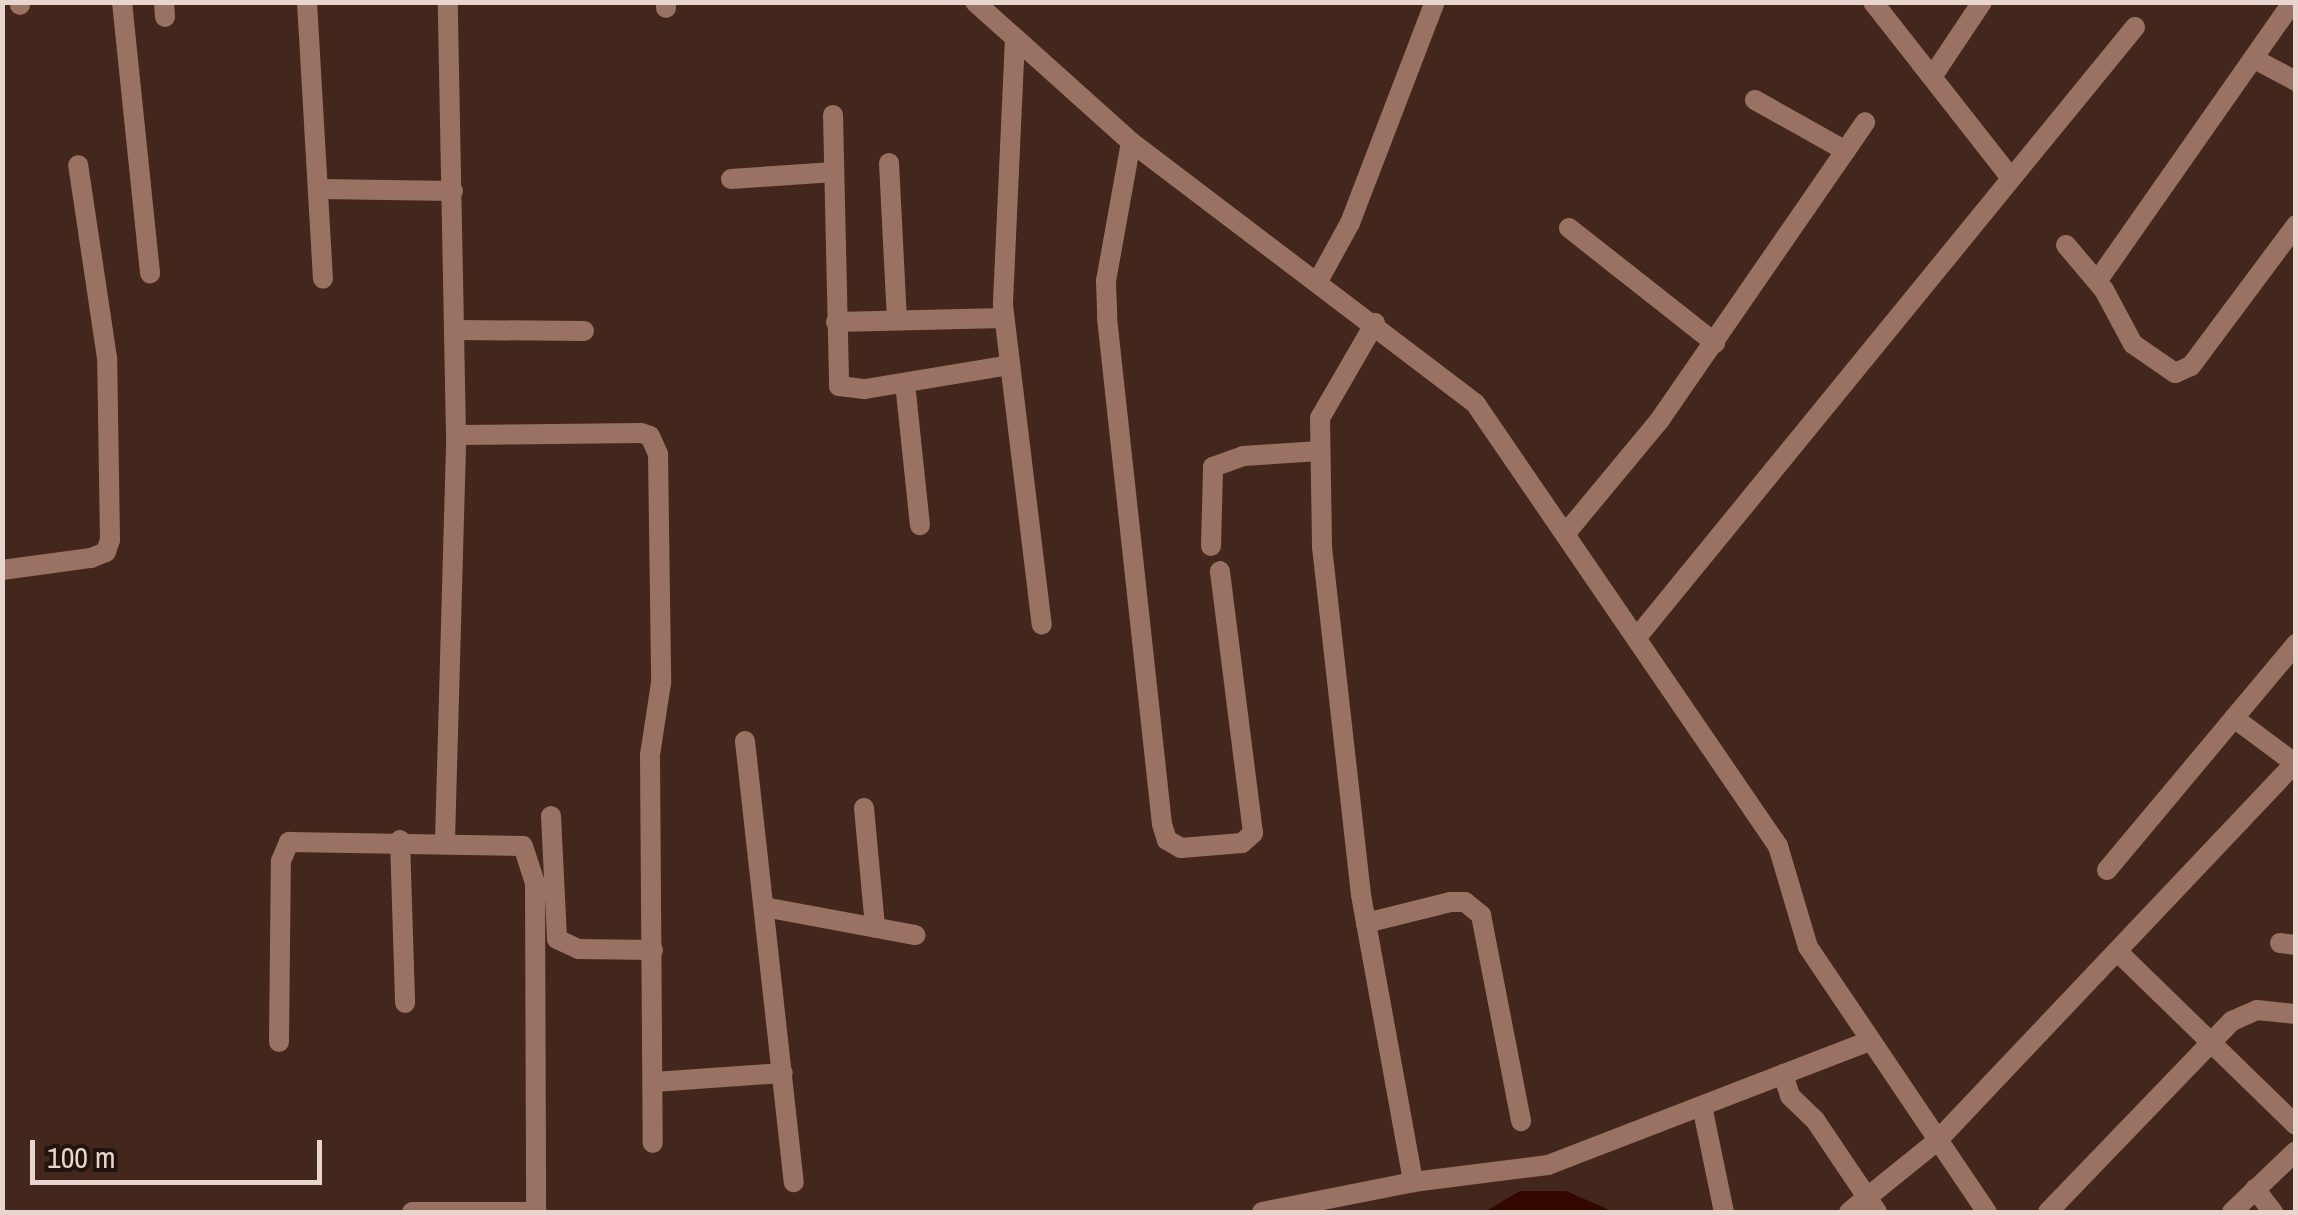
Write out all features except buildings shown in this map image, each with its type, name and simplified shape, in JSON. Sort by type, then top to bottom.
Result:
[{"type":"street","points":[[122,2],[150,274]]},
{"type":"street","points":[[307,2],[323,279]]},
{"type":"street","points":[[445,840],[456,435],[448,2]]},
{"type":"street","points":[[975,2],[1131,142],[1375,323],[1475,403],[1778,846],[1808,946],[1986,1212]]},
{"type":"street","points":[[997,22],[1007,2]]},
{"type":"street","points":[[1317,283],[1350,223],[1435,2]]},
{"type":"street","points":[[1873,2],[2011,178]]},
{"type":"street","points":[[1932,77],[1982,2]]},
{"type":"street","points":[[2098,280],[2258,61],[2293,2]]},
{"type":"street","points":[[1638,636],[2135,28]]},
{"type":"street","points":[[1014,38],[1004,318],[1042,626]]},
{"type":"street","points":[[2258,61],[2296,81]]},
{"type":"street","points":[[1755,100],[1846,151]]},
{"type":"street","points":[[833,114],[839,386],[852,390],[1010,365]]},
{"type":"street","points":[[1566,533],[1715,343],[1865,122]]},
{"type":"street","points":[[1131,142],[1106,281],[1107,318],[1162,824],[1167,840],[1181,848],[1242,843],[1253,833],[1220,571]]},
{"type":"street","points":[[889,163],[897,320]]},
{"type":"street","points":[[2,570],[92,558],[106,552],[110,540],[108,374],[78,165]]},
{"type":"street","points":[[731,178],[834,172]]},
{"type":"street","points":[[320,189],[453,191]]},
{"type":"street","points":[[2066,245],[2098,280],[2133,344],[2166,371],[2183,372],[2296,226]]},
{"type":"street","points":[[1570,228],[1715,343]]},
{"type":"street","points":[[836,322],[1004,318]]},
{"type":"street","points":[[1375,323],[1328,400],[1320,451],[1322,547],[1366,924],[1413,1182]]},
{"type":"street","points":[[456,330],[584,331]]},
{"type":"street","points":[[904,382],[920,525]]},
{"type":"street","points":[[456,435],[641,432],[654,444],[661,684],[650,755],[653,1142]]},
{"type":"street","points":[[1211,546],[1213,467],[1244,456],[1320,451]]},
{"type":"street","points":[[2106,870],[2296,644]]},
{"type":"street","points":[[1850,1212],[1872,1206],[1937,1141],[2120,954],[2295,764],[2234,718]]},
{"type":"street","points":[[746,741],[794,1182]]},
{"type":"street","points":[[864,808],[875,927]]},
{"type":"street","points":[[551,816],[557,938],[578,949],[652,950]]},
{"type":"street","points":[[279,1042],[284,850],[300,837],[516,843],[532,856],[536,1212],[412,1212]]},
{"type":"street","points":[[400,840],[405,1003]]},
{"type":"street","points":[[1366,924],[1450,902],[1474,907],[1486,935],[1521,1120]]},
{"type":"street","points":[[764,907],[915,935]]},
{"type":"street","points":[[2120,954],[2296,1125]]},
{"type":"street","points":[[2048,1212],[2245,1012],[2296,1014]]},
{"type":"street","points":[[1262,1212],[1413,1182],[1548,1166],[1870,1041]]},
{"type":"street","points":[[654,1082],[783,1072]]},
{"type":"street","points":[[1783,1074],[1790,1096],[1815,1120],[1872,1206]]},
{"type":"street","points":[[1702,1106],[1724,1212]]},
{"type":"street","points":[[2232,1212],[2296,1150]]},
{"type":"street","points":[[2255,1189],[2273,1212]]},
{"type":"shaded area","points":[[1520,1191],[1566,1191],[1614,1212],[1484,1212]]}]
